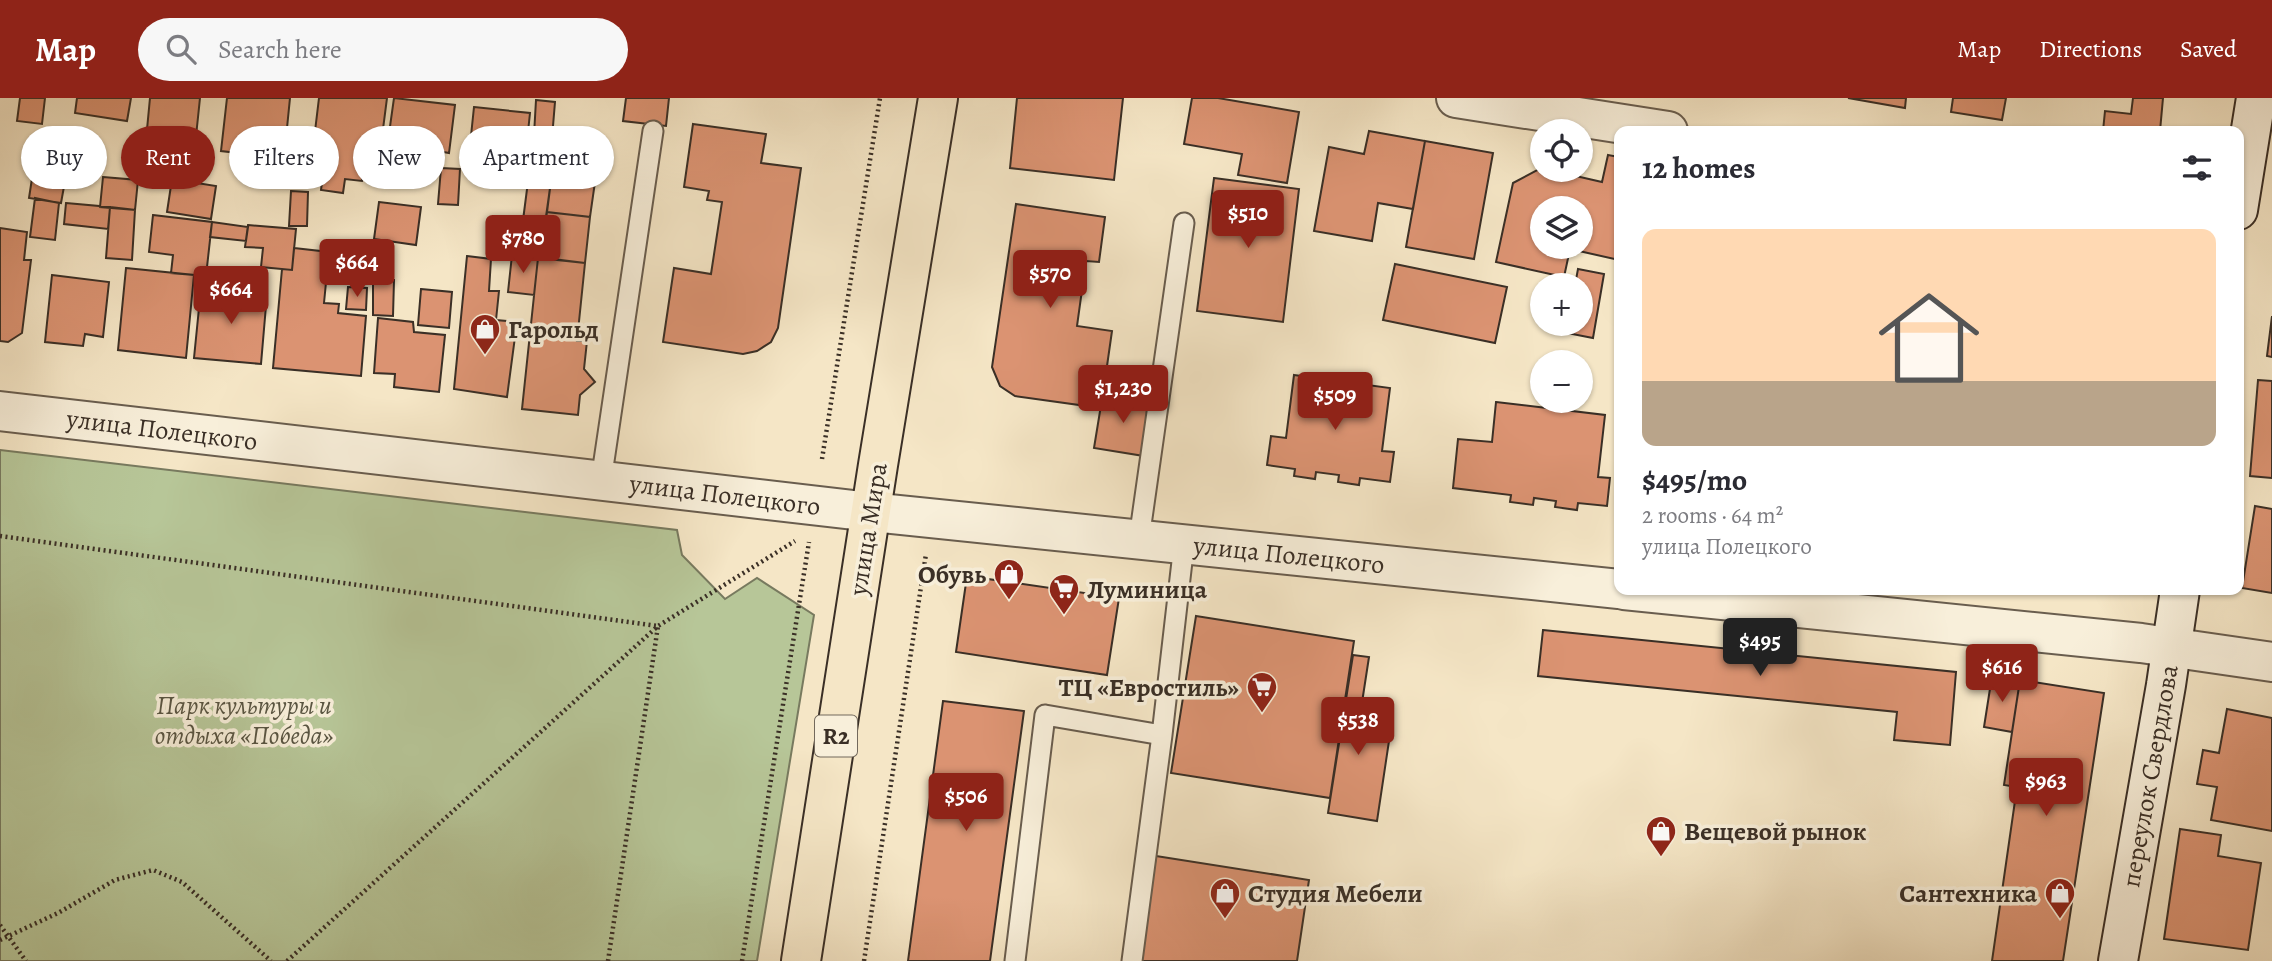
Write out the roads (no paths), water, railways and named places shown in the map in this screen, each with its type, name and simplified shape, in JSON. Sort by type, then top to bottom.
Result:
[{"type":"main road","name":"улица Мира","points":[[801,961],[938,98]]},
{"type":"street","points":[[1456,98],[1636,126]]},
{"type":"street","points":[[2244,173],[2256,98]]},
{"type":"street","name":"улица Полецкого","points":[[0,411],[871,512],[1614,588]]},
{"type":"street","points":[[1672,595],[2172,647],[2272,662]]},
{"type":"street","name":"переулок Свердлова","points":[[2118,961],[2179,595]]},
{"type":"lane","points":[[601,481],[653,131]]},
{"type":"lane","points":[[1139,539],[1184,223]]},
{"type":"lane","points":[[1132,961],[1184,544]]},
{"type":"lane","points":[[1015,961],[1045,715],[1162,735]]},
{"type":"place","name":"Гарольд","points":[[485,356]]},
{"type":"place","name":"Обувь","points":[[1009,601]]},
{"type":"place","name":"Луминица","points":[[1064,616]]},
{"type":"place","name":"ТЦ «Евростиль»","points":[[1262,714]]},
{"type":"place","name":"Вещевой рынок","points":[[1661,858]]},
{"type":"place","name":"Студия Мебели","points":[[1225,920]]},
{"type":"place","name":"Сантехника","points":[[2060,920]]},
{"type":"park label","name":"Парк культуры и отдыха «Победа»","points":[[244,720]]}]
